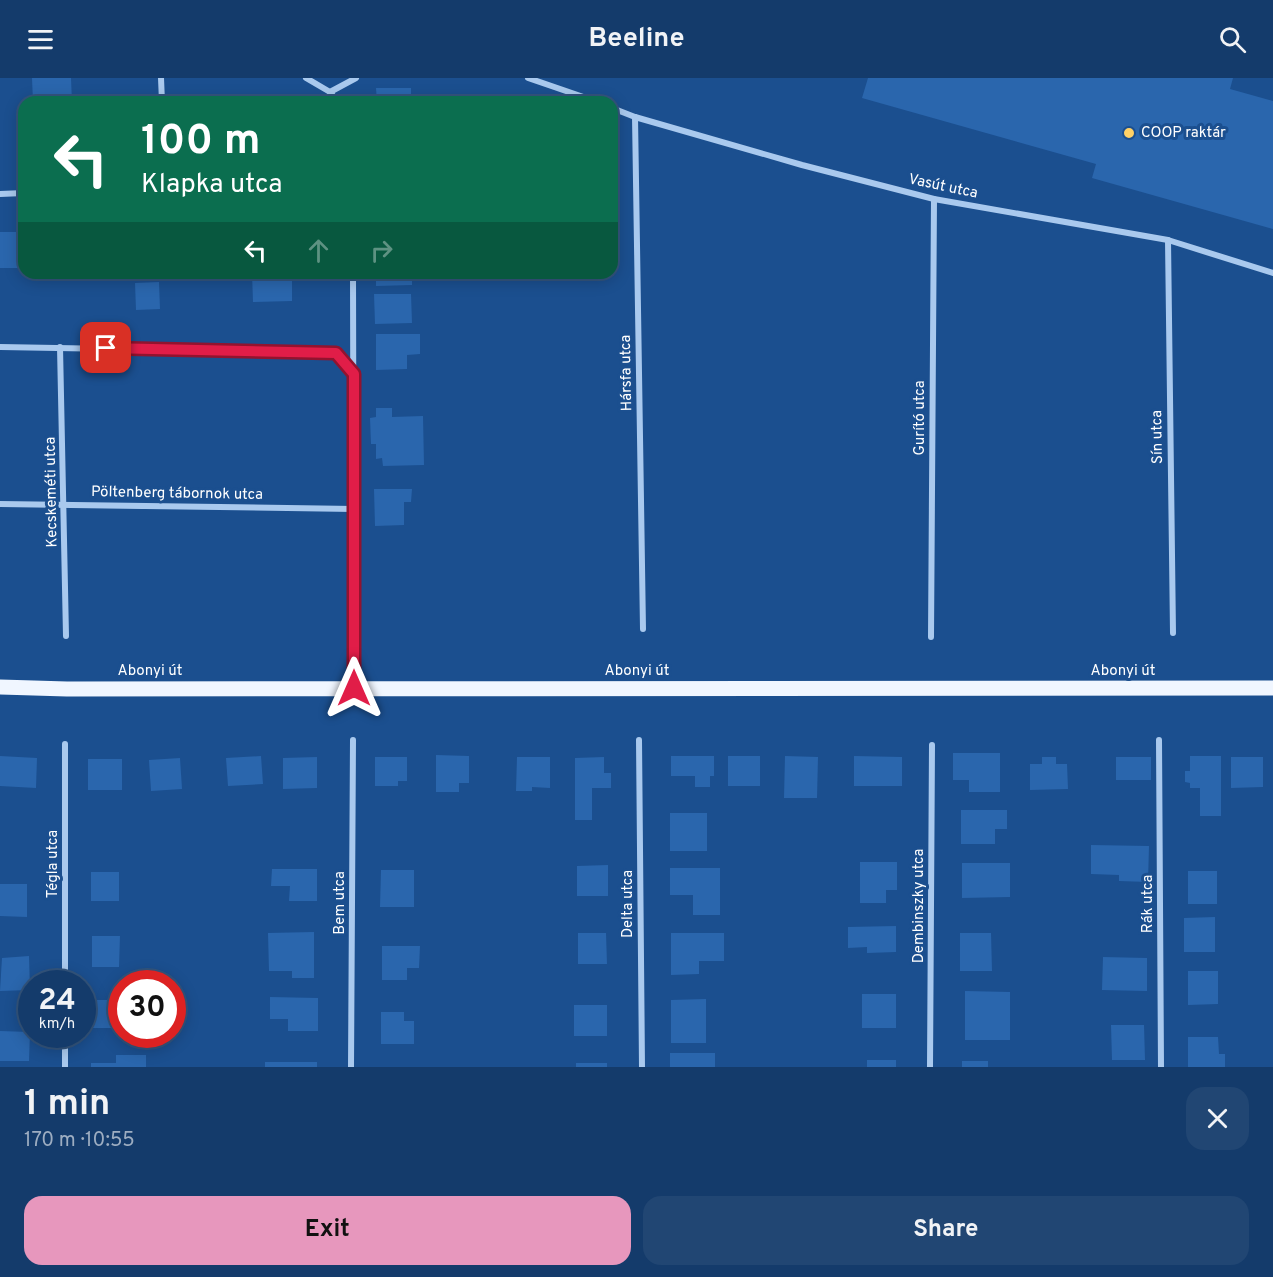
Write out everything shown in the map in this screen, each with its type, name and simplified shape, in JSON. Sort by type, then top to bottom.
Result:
[{"type":"main road","name":"Abonyi út","points":[[0,687],[67,689],[1273,688]]},
{"type":"street","points":[[161,78],[162,96]]},
{"type":"street","points":[[306,78],[333,96]]},
{"type":"street","points":[[330,92],[356,78]]},
{"type":"street","points":[[528,78],[580,96]]},
{"type":"street","name":"Vasút utca","points":[[618,110],[802,165],[934,199],[1168,240],[1273,273]]},
{"type":"street","name":"Hársfa utca","points":[[635,117],[643,628]]},
{"type":"street","points":[[0,194],[18,193]]},
{"type":"street","name":"Gurító utca","points":[[931,637],[934,199]]},
{"type":"street","name":"Sín utca","points":[[1168,240],[1173,633]]},
{"type":"street","points":[[353,279],[354,688]]},
{"type":"street","points":[[0,347],[336,353],[354,374]]},
{"type":"street","name":"Kecskeméti utca","points":[[60,347],[66,636]]},
{"type":"street","name":"Pöltenberg tábornok utca","points":[[0,504],[65,503],[354,510]]},
{"type":"street","name":"Bem utca","points":[[351,1067],[353,740]]},
{"type":"street","name":"Delta utca","points":[[639,740],[642,1067]]},
{"type":"street","name":"Rák utca","points":[[1159,740],[1161,1067]]},
{"type":"street","name":"Tégla utca","points":[[65,744],[65,970]]},
{"type":"street","name":"Dembinszky utca","points":[[930,1067],[932,745]]},
{"type":"street","points":[[65,1048],[65,1067]]},
{"type":"building","points":[[32,78],[71,78],[72,96],[33,96]]},
{"type":"building","name":"COOP raktár","points":[[868,78],[1233,78],[1230,89],[1273,101],[1273,229],[1092,178],[1096,164],[862,98]]},
{"type":"building","points":[[376,88],[411,88],[411,96],[377,96]]},
{"type":"building","points":[[0,232],[18,232],[18,268],[0,268]]},
{"type":"building","points":[[252,279],[292,279],[292,301],[253,302]]},
{"type":"building","points":[[376,279],[412,279],[412,285],[376,286]]},
{"type":"building","points":[[159,282],[160,309],[136,310],[135,283]]},
{"type":"building","points":[[374,294],[411,294],[412,323],[375,324]]},
{"type":"building","points":[[376,334],[420,334],[420,354],[407,355],[407,369],[376,370]]},
{"type":"building","points":[[376,408],[392,408],[392,417],[423,416],[424,465],[383,466],[382,458],[376,459],[376,444],[371,444],[370,418],[376,417]]},
{"type":"building","points":[[374,489],[412,489],[411,502],[404,502],[404,525],[375,526]]},
{"type":"building","points":[[953,753],[1000,753],[1000,792],[969,792],[969,780],[953,780]]},
{"type":"building","points":[[436,755],[469,756],[469,783],[459,783],[459,792],[436,792]]},
{"type":"building","points":[[0,756],[37,758],[36,788],[0,786]]},
{"type":"building","points":[[261,756],[263,784],[228,786],[226,758]]},
{"type":"building","points":[[671,756],[714,756],[714,776],[710,776],[710,787],[695,787],[695,776],[671,776]]},
{"type":"building","points":[[728,756],[760,756],[760,786],[728,786]]},
{"type":"building","points":[[785,756],[818,757],[817,798],[784,798]]},
{"type":"building","points":[[854,756],[902,757],[902,786],[854,786]]},
{"type":"building","points":[[1190,756],[1221,756],[1221,816],[1200,816],[1200,788],[1190,788],[1190,783],[1185,782],[1185,771],[1190,771]]},
{"type":"building","points":[[317,757],[317,788],[283,789],[283,758]]},
{"type":"building","points":[[375,757],[407,757],[407,781],[398,781],[398,786],[375,786]]},
{"type":"building","points":[[517,757],[550,757],[550,788],[532,787],[532,791],[516,791]]},
{"type":"building","points":[[604,757],[604,773],[611,773],[611,788],[592,788],[592,820],[575,820],[575,758]]},
{"type":"building","points":[[1042,757],[1056,757],[1056,764],[1067,764],[1068,789],[1030,790],[1030,764],[1042,764]]},
{"type":"building","points":[[1116,757],[1151,757],[1151,780],[1116,780]]},
{"type":"building","points":[[1231,757],[1263,757],[1263,787],[1231,788]]},
{"type":"building","points":[[180,758],[182,789],[151,791],[149,760]]},
{"type":"building","points":[[88,759],[122,759],[122,790],[88,790]]},
{"type":"building","points":[[961,810],[1007,810],[1007,829],[995,829],[995,844],[961,844]]},
{"type":"building","points":[[670,813],[707,813],[707,851],[670,851]]},
{"type":"building","points":[[1091,845],[1149,846],[1148,882],[1119,881],[1119,875],[1091,874]]},
{"type":"building","points":[[860,862],[897,862],[897,890],[886,890],[886,903],[860,903]]},
{"type":"building","points":[[962,863],[1010,863],[1010,897],[962,898]]},
{"type":"building","points":[[608,865],[608,896],[577,896],[577,866]]},
{"type":"building","points":[[670,868],[720,868],[720,915],[693,915],[693,895],[670,895]]},
{"type":"building","points":[[272,869],[317,869],[317,901],[289,901],[290,886],[271,886]]},
{"type":"building","points":[[381,870],[414,870],[414,907],[380,907]]},
{"type":"building","points":[[1188,871],[1217,871],[1217,904],[1188,904]]},
{"type":"building","points":[[91,872],[119,872],[119,901],[91,901]]},
{"type":"building","points":[[0,884],[27,884],[27,917],[0,916]]},
{"type":"building","points":[[1215,917],[1215,952],[1184,952],[1184,918]]},
{"type":"building","points":[[896,926],[896,952],[867,953],[867,947],[848,948],[848,927]]},
{"type":"building","points":[[314,932],[314,978],[292,978],[292,971],[269,971],[268,933]]},
{"type":"building","points":[[578,933],[606,933],[607,964],[578,964]]},
{"type":"building","points":[[671,933],[724,933],[724,961],[699,961],[699,974],[671,975]]},
{"type":"building","points":[[960,933],[991,933],[992,971],[960,971]]},
{"type":"building","points":[[92,936],[120,936],[119,967],[92,967]]},
{"type":"building","points":[[382,946],[420,946],[419,968],[407,968],[407,980],[382,980]]},
{"type":"building","points":[[29,956],[29,970],[18,970],[18,990],[0,991],[2,958]]},
{"type":"building","points":[[1103,957],[1147,958],[1147,991],[1102,990]]},
{"type":"building","points":[[1188,971],[1218,971],[1218,1004],[1188,1005]]},
{"type":"building","points":[[965,991],[1010,992],[1010,1040],[965,1040]]},
{"type":"building","points":[[862,994],[896,994],[896,1028],[862,1028]]},
{"type":"building","points":[[270,997],[318,998],[318,1031],[288,1031],[288,1019],[270,1019]]},
{"type":"building","points":[[706,999],[706,1043],[671,1043],[671,1000]]},
{"type":"building","points":[[96,1000],[108,1000],[108,1028],[96,1028]]},
{"type":"building","points":[[574,1005],[607,1005],[607,1036],[574,1036]]},
{"type":"building","points":[[381,1012],[404,1012],[404,1021],[414,1021],[414,1044],[381,1044]]},
{"type":"building","points":[[1111,1025],[1144,1025],[1145,1060],[1112,1060]]},
{"type":"building","points":[[0,1031],[18,1032],[18,1048],[29,1048],[29,1061],[0,1061]]},
{"type":"building","points":[[1188,1037],[1218,1037],[1219,1054],[1225,1054],[1225,1067],[1188,1067]]},
{"type":"building","points":[[670,1053],[715,1053],[715,1067],[670,1067]]},
{"type":"building","points":[[116,1055],[146,1055],[146,1067],[91,1067],[91,1063],[116,1063]]},
{"type":"building","points":[[867,1060],[896,1060],[896,1067],[867,1067]]},
{"type":"building","points":[[962,1061],[988,1061],[988,1067],[962,1067]]},
{"type":"building","points":[[265,1062],[317,1062],[317,1067],[265,1067]]},
{"type":"building","points":[[576,1063],[607,1063],[607,1067],[576,1067]]},
{"type":"place","name":"COOP raktár","points":[[1129,133]]},
{"type":"route","points":[[106,348],[336,353],[354,374],[354,688]]}]
